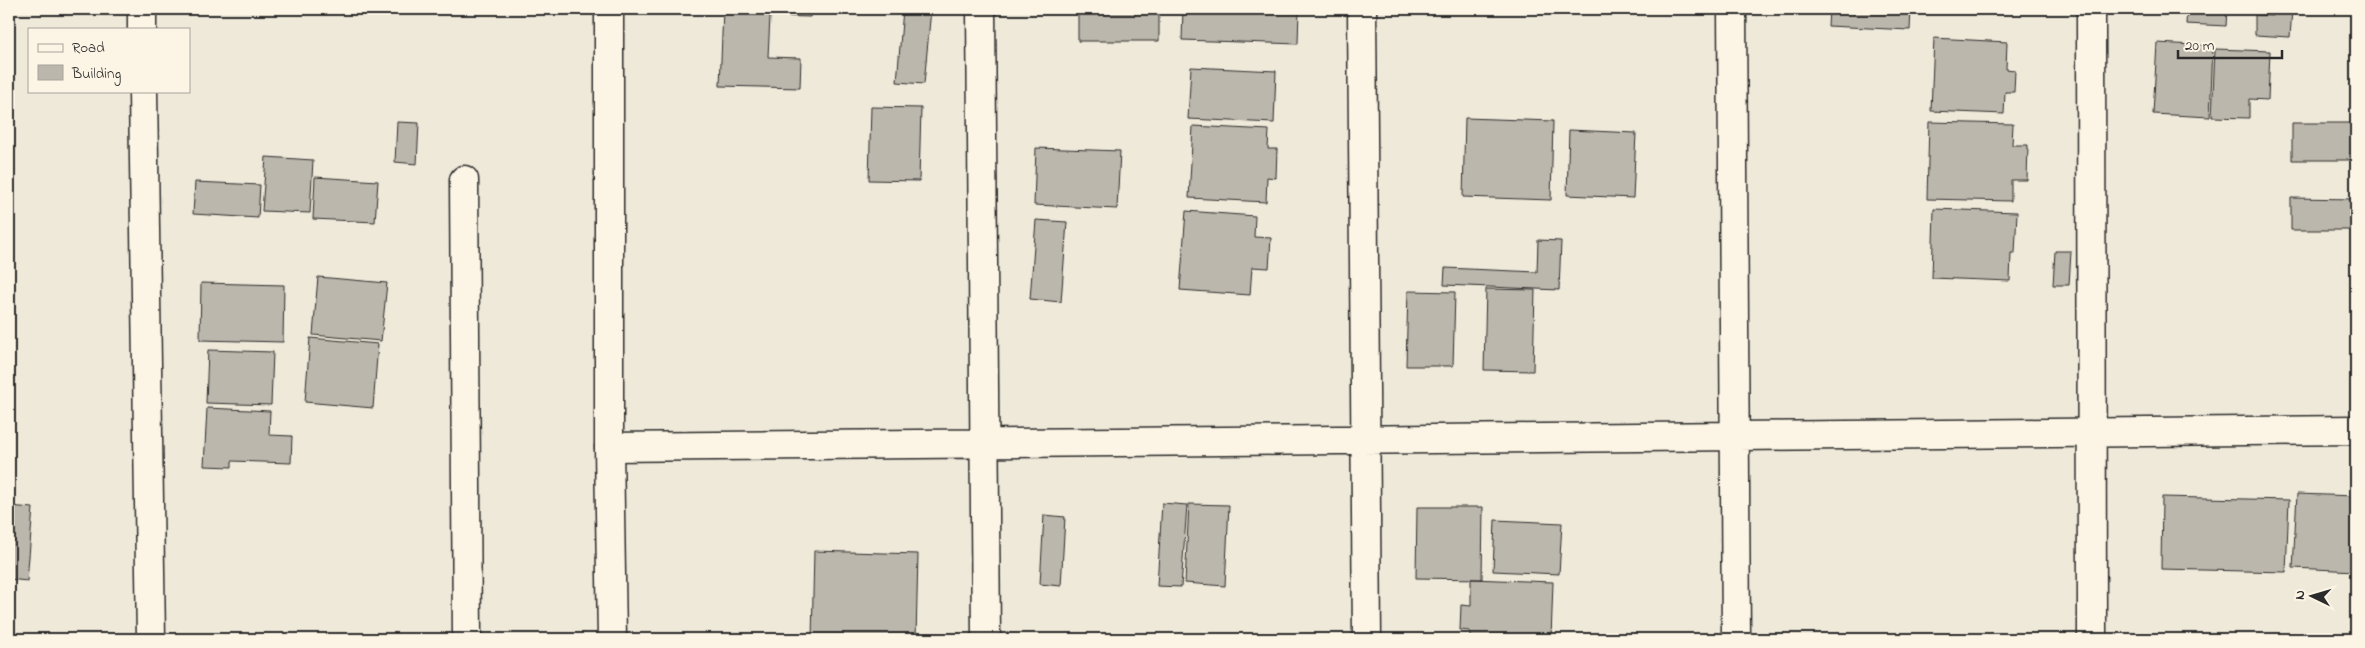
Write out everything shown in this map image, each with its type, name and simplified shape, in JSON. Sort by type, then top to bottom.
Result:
[{"type":"street","points":[[142,9],[142,28]]},
{"type":"street","points":[[610,9],[609,448],[612,639]]},
{"type":"street","points":[[981,9],[986,639]]},
{"type":"street","points":[[1362,9],[1367,639]]},
{"type":"street","points":[[1732,9],[1736,639]]},
{"type":"street","points":[[2091,9],[2092,639]]},
{"type":"street","points":[[143,92],[151,639]]},
{"type":"street","points":[[464,180],[467,639]]},
{"type":"street","points":[[609,448],[2356,430]]},
{"type":"building","points":[[723,9],[811,9],[810,17],[770,16],[768,57],[801,58],[800,88],[720,86]]},
{"type":"building","points":[[903,9],[931,9],[924,84],[897,82]]},
{"type":"building","points":[[1078,9],[1159,9],[1159,41],[1078,41]]},
{"type":"building","points":[[1183,9],[1299,9],[1298,44],[1182,40]]},
{"type":"building","points":[[1829,9],[1911,9],[1910,30],[1828,26]]},
{"type":"building","points":[[2187,9],[2227,9],[2226,26],[2186,24]]},
{"type":"building","points":[[2273,9],[2292,9],[2290,37],[2255,35],[2255,15],[2273,16]]},
{"type":"building","points":[[1934,38],[2007,42],[2006,69],[2015,70],[2014,92],[2005,92],[2004,114],[1931,111]]},
{"type":"building","points":[[2157,43],[2213,46],[2210,117],[2153,114]]},
{"type":"building","points":[[2215,49],[2270,51],[2268,100],[2249,99],[2249,118],[2212,117]]},
{"type":"building","points":[[1191,67],[1276,71],[1274,123],[1188,119]]},
{"type":"building","points":[[871,107],[921,108],[919,181],[869,180]]},
{"type":"building","points":[[1465,118],[1553,121],[1551,200],[1463,197]]},
{"type":"building","points":[[397,122],[419,123],[417,164],[395,162]]},
{"type":"building","points":[[1929,122],[2013,124],[2012,145],[2028,145],[2027,180],[2011,180],[2011,201],[1927,199]]},
{"type":"building","points":[[2292,123],[2356,123],[2356,160],[2292,160]]},
{"type":"building","points":[[1193,126],[1269,130],[1268,149],[1277,149],[1276,178],[1267,177],[1266,202],[1189,198]]},
{"type":"building","points":[[1569,130],[1636,133],[1633,198],[1567,195]]},
{"type":"building","points":[[1036,148],[1120,151],[1117,209],[1034,205]]},
{"type":"building","points":[[266,157],[313,160],[310,213],[262,211]]},
{"type":"building","points":[[315,177],[378,181],[375,222],[313,219]]},
{"type":"building","points":[[195,182],[260,185],[258,218],[193,214]]},
{"type":"building","points":[[2291,198],[2356,199],[2356,230],[2291,230]]},
{"type":"building","points":[[1934,209],[2017,212],[2015,253],[2011,253],[2010,281],[1932,278]]},
{"type":"building","points":[[1186,211],[1255,216],[1254,237],[1271,238],[1269,268],[1252,267],[1250,295],[1180,290]]},
{"type":"building","points":[[1036,220],[1067,222],[1061,302],[1030,299]]},
{"type":"building","points":[[1538,240],[1561,241],[1559,290],[1444,285],[1445,268],[1537,272]]},
{"type":"building","points":[[2055,251],[2071,251],[2069,285],[2053,285]]},
{"type":"building","points":[[318,277],[387,283],[381,341],[313,335]]},
{"type":"building","points":[[201,283],[284,285],[283,342],[200,340]]},
{"type":"building","points":[[1486,289],[1535,290],[1533,371],[1484,370]]},
{"type":"building","points":[[1408,291],[1455,292],[1453,366],[1406,366]]},
{"type":"building","points":[[310,338],[378,344],[373,408],[305,402]]},
{"type":"building","points":[[208,350],[273,352],[271,405],[206,403]]},
{"type":"building","points":[[207,408],[270,411],[269,435],[292,436],[291,463],[232,461],[232,467],[204,466]]},
{"type":"building","points":[[2297,494],[2356,496],[2356,571],[2293,568]]},
{"type":"building","points":[[2162,497],[2289,500],[2286,572],[2161,569]]},
{"type":"building","points":[[1162,503],[1187,505],[1181,587],[1157,586]]},
{"type":"building","points":[[1189,504],[1229,505],[1225,586],[1185,583]]},
{"type":"building","points":[[9,506],[33,508],[27,581],[9,579]]},
{"type":"building","points":[[1417,507],[1483,507],[1482,579],[1416,578]]},
{"type":"building","points":[[1044,515],[1065,517],[1061,586],[1040,584]]},
{"type":"building","points":[[1495,520],[1562,523],[1559,574],[1493,571]]},
{"type":"building","points":[[814,551],[918,554],[916,639],[812,639]]},
{"type":"building","points":[[1471,579],[1553,582],[1551,639],[1470,639],[1470,631],[1460,630],[1461,605],[1471,606]]}]
